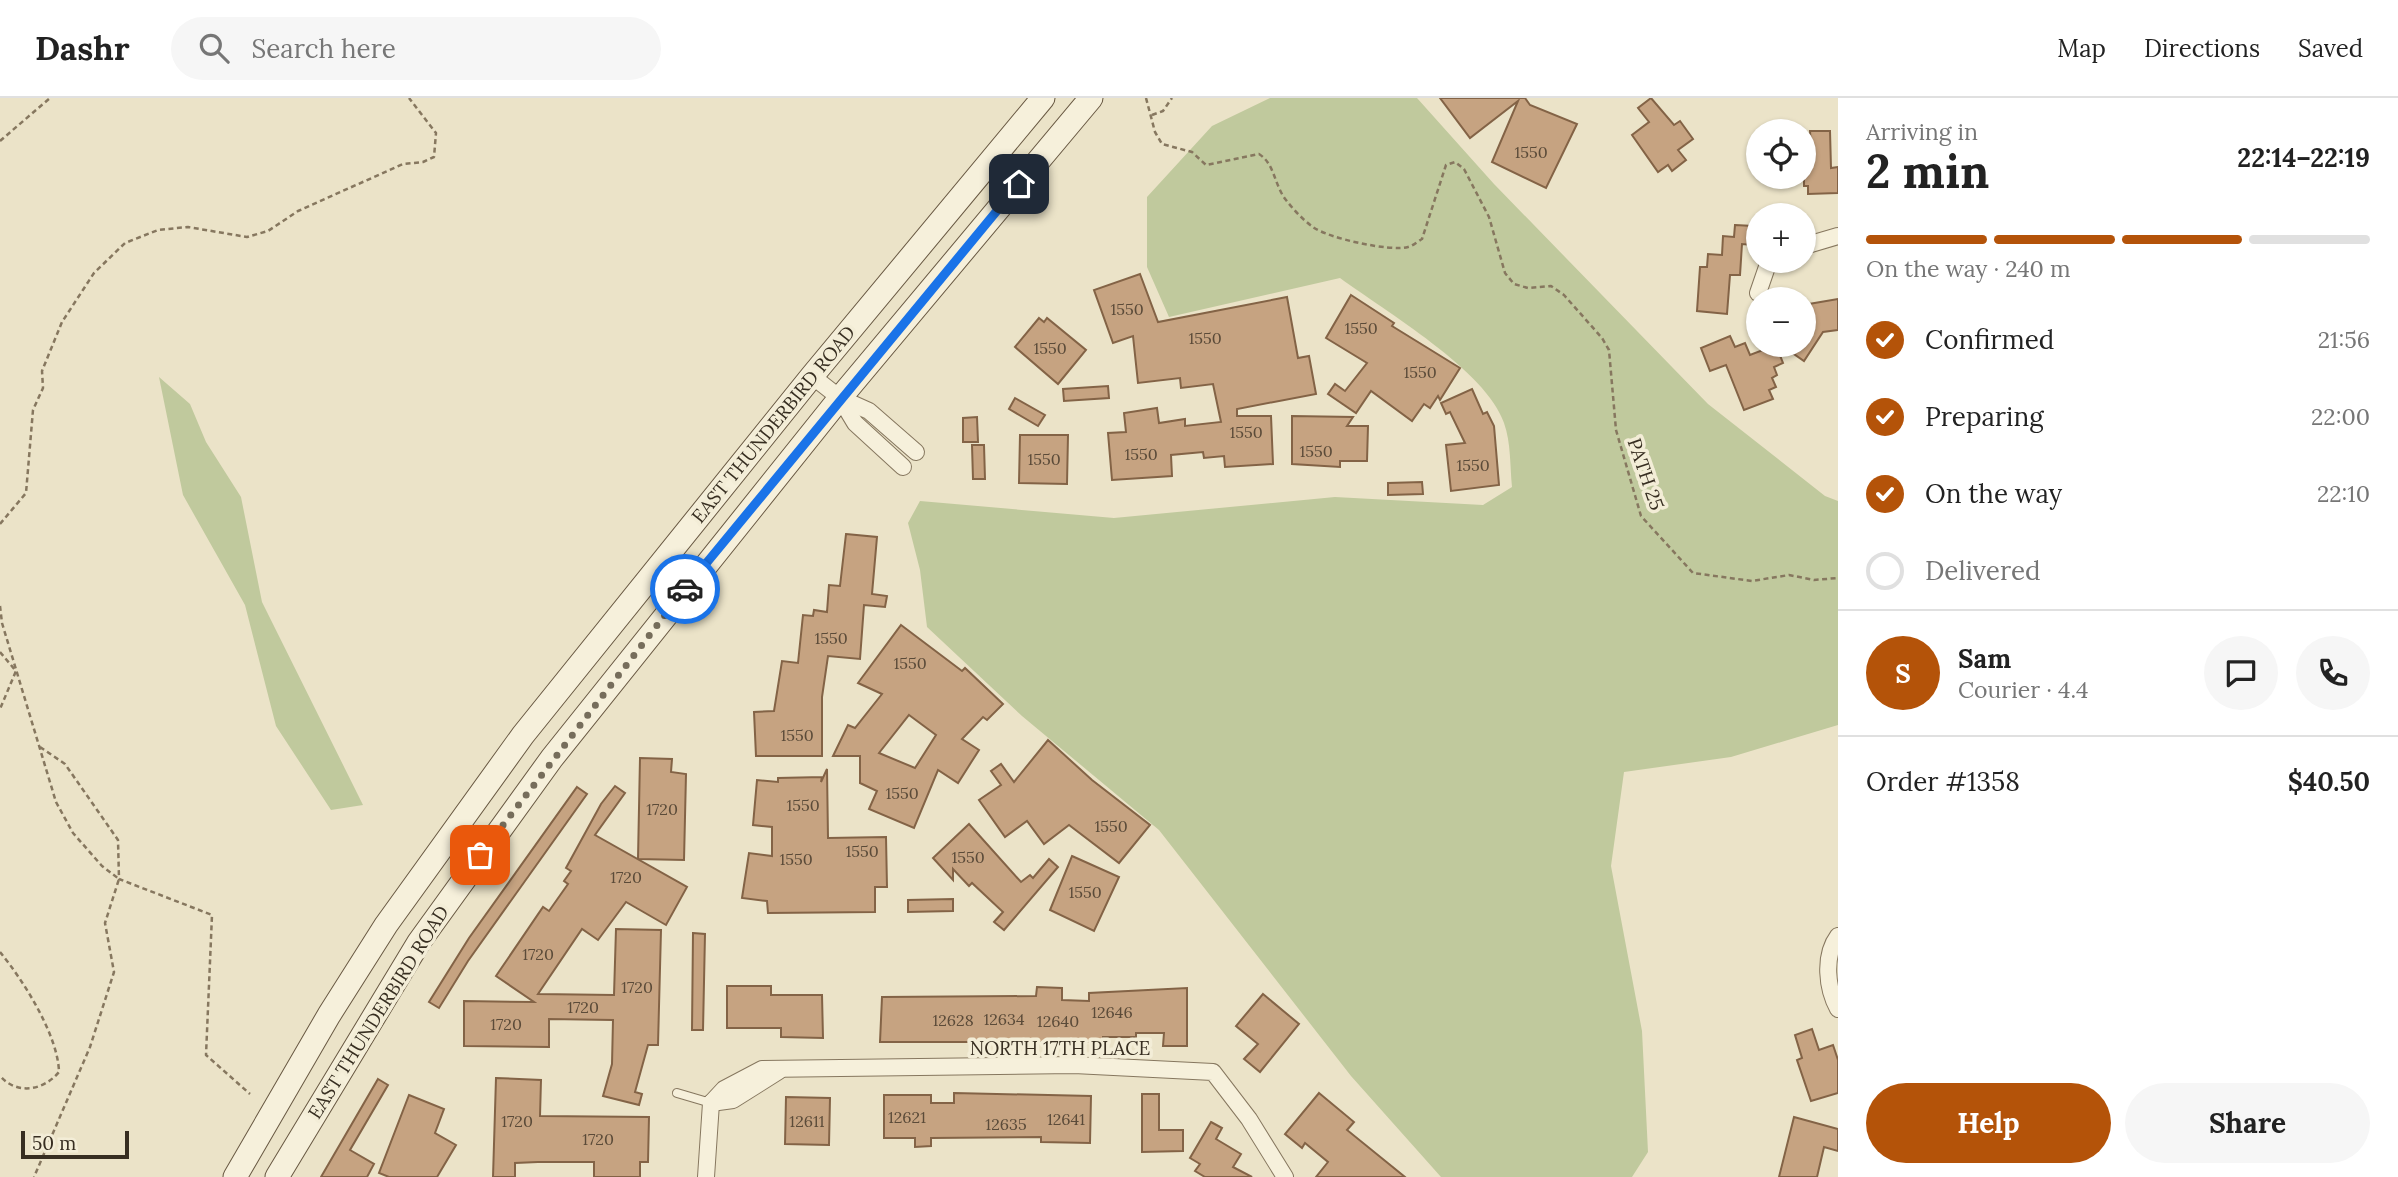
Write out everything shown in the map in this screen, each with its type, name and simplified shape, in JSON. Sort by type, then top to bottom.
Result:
[{"type":"main road","name":"EAST THUNDERBIRD ROAD","points":[[235,1177],[329,1015],[375,943],[490,780],[600,635],[1043,98]]},
{"type":"main road","name":"EAST THUNDERBIRD ROAD","points":[[277,1177],[412,953],[480,855],[629,658],[840,398],[1091,98]]},
{"type":"street","points":[[1816,242],[1838,236]]},
{"type":"street","points":[[812,376],[840,398],[869,411],[916,452]]},
{"type":"street","points":[[840,398],[855,423],[903,467]]},
{"type":"street","points":[[1838,936],[1832,944],[1828,975],[1838,1009]]},
{"type":"street","name":"NORTH 17TH PLACE","points":[[711,1103],[733,1100],[779,1071],[1074,1065],[1213,1072],[1249,1119],[1285,1177]]},
{"type":"street","points":[[706,1177],[711,1103]]},
{"type":"lane","points":[[677,1093],[711,1103]]},
{"type":"path","points":[[0,141],[50,98]]},
{"type":"path","points":[[0,524],[26,493],[33,410],[43,388],[42,371],[62,322],[108,257],[125,243],[158,230],[188,227],[247,237],[268,231],[298,211],[332,194],[403,163],[423,162],[434,157],[436,133],[410,98]]},
{"type":"path","points":[[1146,98],[1152,115],[1163,111],[1172,98]]},
{"type":"path","name":"PATH 25","points":[[1152,115],[1155,132],[1162,144],[1192,152],[1206,165],[1259,154],[1269,163],[1275,183],[1286,200],[1314,229],[1335,237],[1391,248],[1409,247],[1422,239],[1446,165],[1455,162],[1464,169],[1489,217],[1505,273],[1514,284],[1528,288],[1551,286],[1564,295],[1602,338],[1609,350],[1616,430],[1641,516],[1693,573],[1752,580],[1789,575],[1814,580],[1838,578]]},
{"type":"path","points":[[0,606],[16,671],[56,802],[73,833],[102,866],[118,879],[212,915],[206,1055],[250,1094]]},
{"type":"path","points":[[0,652],[16,671]]},
{"type":"path","points":[[0,709],[16,671]]},
{"type":"path","points":[[34,1177],[90,1047],[114,972],[106,923],[118,879],[118,840],[65,764],[40,747]]},
{"type":"path","points":[[0,952],[34,1002],[59,1059],[59,1072],[52,1080],[20,1090],[9,1086],[0,1076]]},
{"type":"green space","points":[[1270,98],[1417,98],[1494,184],[1708,404],[1825,496],[1838,501],[1838,725],[1731,757],[1624,772],[1611,866],[1642,1031],[1648,1152],[1632,1177],[1441,1177],[1351,1076],[1159,830],[1022,716],[927,627],[920,570],[908,523],[920,501],[1114,518],[1335,497],[1483,505],[1512,487],[1509,446],[1504,423],[1494,403],[1478,383],[1432,343],[1340,278],[1169,317],[1147,267],[1147,197],[1212,126]]},
{"type":"green space","points":[[159,377],[190,404],[206,442],[241,497],[262,602],[363,805],[331,810],[276,726],[245,605],[183,495]]},
{"type":"building","points":[[1440,98],[1525,98],[1530,105],[1577,124],[1546,188],[1492,162],[1518,101],[1470,138]]},
{"type":"building","points":[[1651,98],[1674,125],[1680,121],[1693,139],[1678,150],[1686,160],[1672,171],[1668,165],[1658,172],[1632,135],[1649,122],[1638,108]]},
{"type":"building","points":[[1816,131],[1830,131],[1831,168],[1838,167],[1838,193],[1808,194],[1808,189],[1816,189]]},
{"type":"building","points":[[1735,225],[1746,226],[1746,244],[1742,244],[1740,275],[1730,275],[1727,314],[1697,311],[1700,267],[1707,267],[1708,254],[1722,255],[1723,236],[1734,237]]},
{"type":"building","points":[[1140,274],[1158,322],[1287,297],[1298,358],[1309,356],[1316,394],[1237,409],[1237,416],[1271,416],[1273,464],[1225,467],[1224,456],[1204,458],[1203,452],[1171,455],[1172,476],[1112,480],[1108,433],[1126,432],[1124,413],[1157,408],[1159,423],[1185,419],[1185,426],[1221,422],[1213,384],[1181,388],[1180,378],[1138,383],[1133,336],[1113,343],[1094,290]]},
{"type":"building","points":[[1351,295],[1394,323],[1392,326],[1460,368],[1440,400],[1438,396],[1430,408],[1424,404],[1412,421],[1371,391],[1356,413],[1328,394],[1335,384],[1345,391],[1367,363],[1326,338]]},
{"type":"building","points":[[1838,299],[1838,330],[1823,332],[1816,343],[1816,303]]},
{"type":"building","points":[[1039,318],[1044,322],[1047,318],[1086,350],[1058,384],[1015,347]]},
{"type":"building","points":[[1730,336],[1735,347],[1745,343],[1746,357],[1781,357],[1783,363],[1774,367],[1777,375],[1772,378],[1776,387],[1769,390],[1773,399],[1744,410],[1726,365],[1710,371],[1701,348]]},
{"type":"building","points":[[1108,386],[1109,398],[1064,401],[1063,389]]},
{"type":"building","points":[[1472,389],[1483,414],[1487,412],[1494,426],[1499,485],[1451,491],[1446,445],[1465,443],[1450,412],[1446,414],[1441,403]]},
{"type":"building","points":[[1015,398],[1045,415],[1038,426],[1009,409]]},
{"type":"building","points":[[1292,416],[1353,417],[1347,426],[1368,426],[1367,461],[1340,461],[1340,467],[1292,464]]},
{"type":"building","points":[[977,417],[978,442],[963,442],[963,418]]},
{"type":"building","points":[[1020,435],[1068,435],[1067,484],[1019,483]]},
{"type":"building","points":[[972,445],[984,445],[985,479],[973,479]]},
{"type":"building","points":[[1422,482],[1423,494],[1388,495],[1388,483]]},
{"type":"building","points":[[846,534],[877,537],[872,594],[887,596],[885,607],[864,605],[860,659],[828,656],[822,697],[822,756],[756,756],[754,712],[774,711],[782,661],[798,663],[803,615],[813,616],[814,610],[827,612],[829,585],[840,586]]},
{"type":"building","points":[[901,625],[962,671],[965,668],[1003,704],[987,720],[983,717],[962,739],[979,750],[958,783],[938,770],[914,828],[869,809],[877,791],[860,783],[860,756],[833,756],[848,725],[855,728],[882,694],[858,683]],"holes":[[[909,715],[936,735],[915,768],[879,753]]]},
{"type":"building","points":[[1048,740],[1092,780],[1150,825],[1119,863],[1069,825],[1044,844],[1027,821],[1005,837],[979,800],[1001,785],[991,771],[1001,764],[1014,782]]},
{"type":"building","points":[[640,758],[672,759],[671,772],[686,774],[684,860],[638,859]]},
{"type":"building","points":[[827,769],[828,838],[886,837],[887,887],[875,887],[875,912],[768,913],[767,901],[742,898],[749,853],[772,856],[772,827],[753,825],[757,780],[778,782],[778,778],[822,777],[821,782]]},
{"type":"building","points":[[615,786],[625,793],[595,835],[687,887],[666,925],[626,902],[598,940],[582,929],[538,994],[614,995],[616,929],[661,930],[658,1045],[648,1045],[635,1092],[642,1094],[639,1105],[603,1096],[612,1064],[613,1020],[549,1019],[549,1047],[464,1046],[464,1001],[534,1002],[496,976],[543,907],[549,911],[568,884],[564,881],[571,871],[566,868],[601,804]]},
{"type":"building","points":[[577,787],[587,794],[468,961],[439,1008],[429,1002],[469,938]]},
{"type":"building","points":[[969,824],[1021,882],[1030,875],[1033,878],[1049,859],[1058,867],[1004,930],[994,922],[1003,912],[972,883],[969,886],[953,869],[953,880],[933,858]]},
{"type":"building","points":[[1072,856],[1119,877],[1094,931],[1050,910]]},
{"type":"building","points":[[953,899],[953,911],[908,912],[908,900]]},
{"type":"building","points":[[693,933],[705,934],[703,1030],[692,1030]]},
{"type":"building","points":[[727,986],[771,986],[771,995],[822,995],[823,1038],[781,1037],[781,1028],[727,1028]]},
{"type":"building","points":[[1037,987],[1062,988],[1062,1000],[1089,1001],[1089,993],[1187,988],[1187,1046],[1163,1046],[1164,1033],[1136,1033],[1136,1037],[1103,1037],[1103,1042],[880,1042],[882,997],[1036,996]]},
{"type":"building","points":[[1263,994],[1299,1024],[1260,1072],[1244,1059],[1258,1044],[1236,1026]]},
{"type":"building","points":[[1812,1029],[1819,1050],[1833,1045],[1838,1060],[1838,1093],[1811,1101],[1797,1060],[1802,1058],[1795,1035]]},
{"type":"building","points":[[496,1078],[541,1080],[540,1116],[649,1117],[648,1162],[640,1162],[640,1177],[594,1177],[594,1162],[538,1162],[515,1163],[515,1177],[493,1177]]},
{"type":"building","points":[[378,1079],[388,1085],[350,1150],[374,1164],[367,1177],[321,1177]]},
{"type":"building","points":[[954,1093],[1091,1096],[1090,1143],[1041,1142],[1041,1137],[931,1138],[931,1146],[915,1147],[915,1138],[884,1138],[884,1095],[931,1095],[931,1103],[954,1103]]},
{"type":"building","points":[[1319,1093],[1354,1122],[1347,1130],[1405,1177],[1316,1177],[1328,1162],[1305,1143],[1302,1148],[1285,1134]]},
{"type":"building","points":[[1142,1094],[1159,1094],[1159,1130],[1183,1130],[1183,1151],[1142,1152]]},
{"type":"building","points":[[409,1095],[444,1109],[435,1133],[456,1145],[437,1177],[389,1177],[379,1173]]},
{"type":"building","points":[[786,1097],[830,1098],[829,1145],[785,1144]]},
{"type":"building","points":[[1794,1117],[1838,1129],[1838,1151],[1824,1147],[1817,1177],[1779,1177]]},
{"type":"building","points":[[1211,1122],[1222,1128],[1216,1139],[1241,1154],[1233,1167],[1252,1177],[1205,1177],[1195,1171],[1200,1164],[1190,1158]]},
{"type":"way so far","points":[[480,855],[629,658],[685,589]]},
{"type":"route","points":[[685,589],[1019,184]]}]
